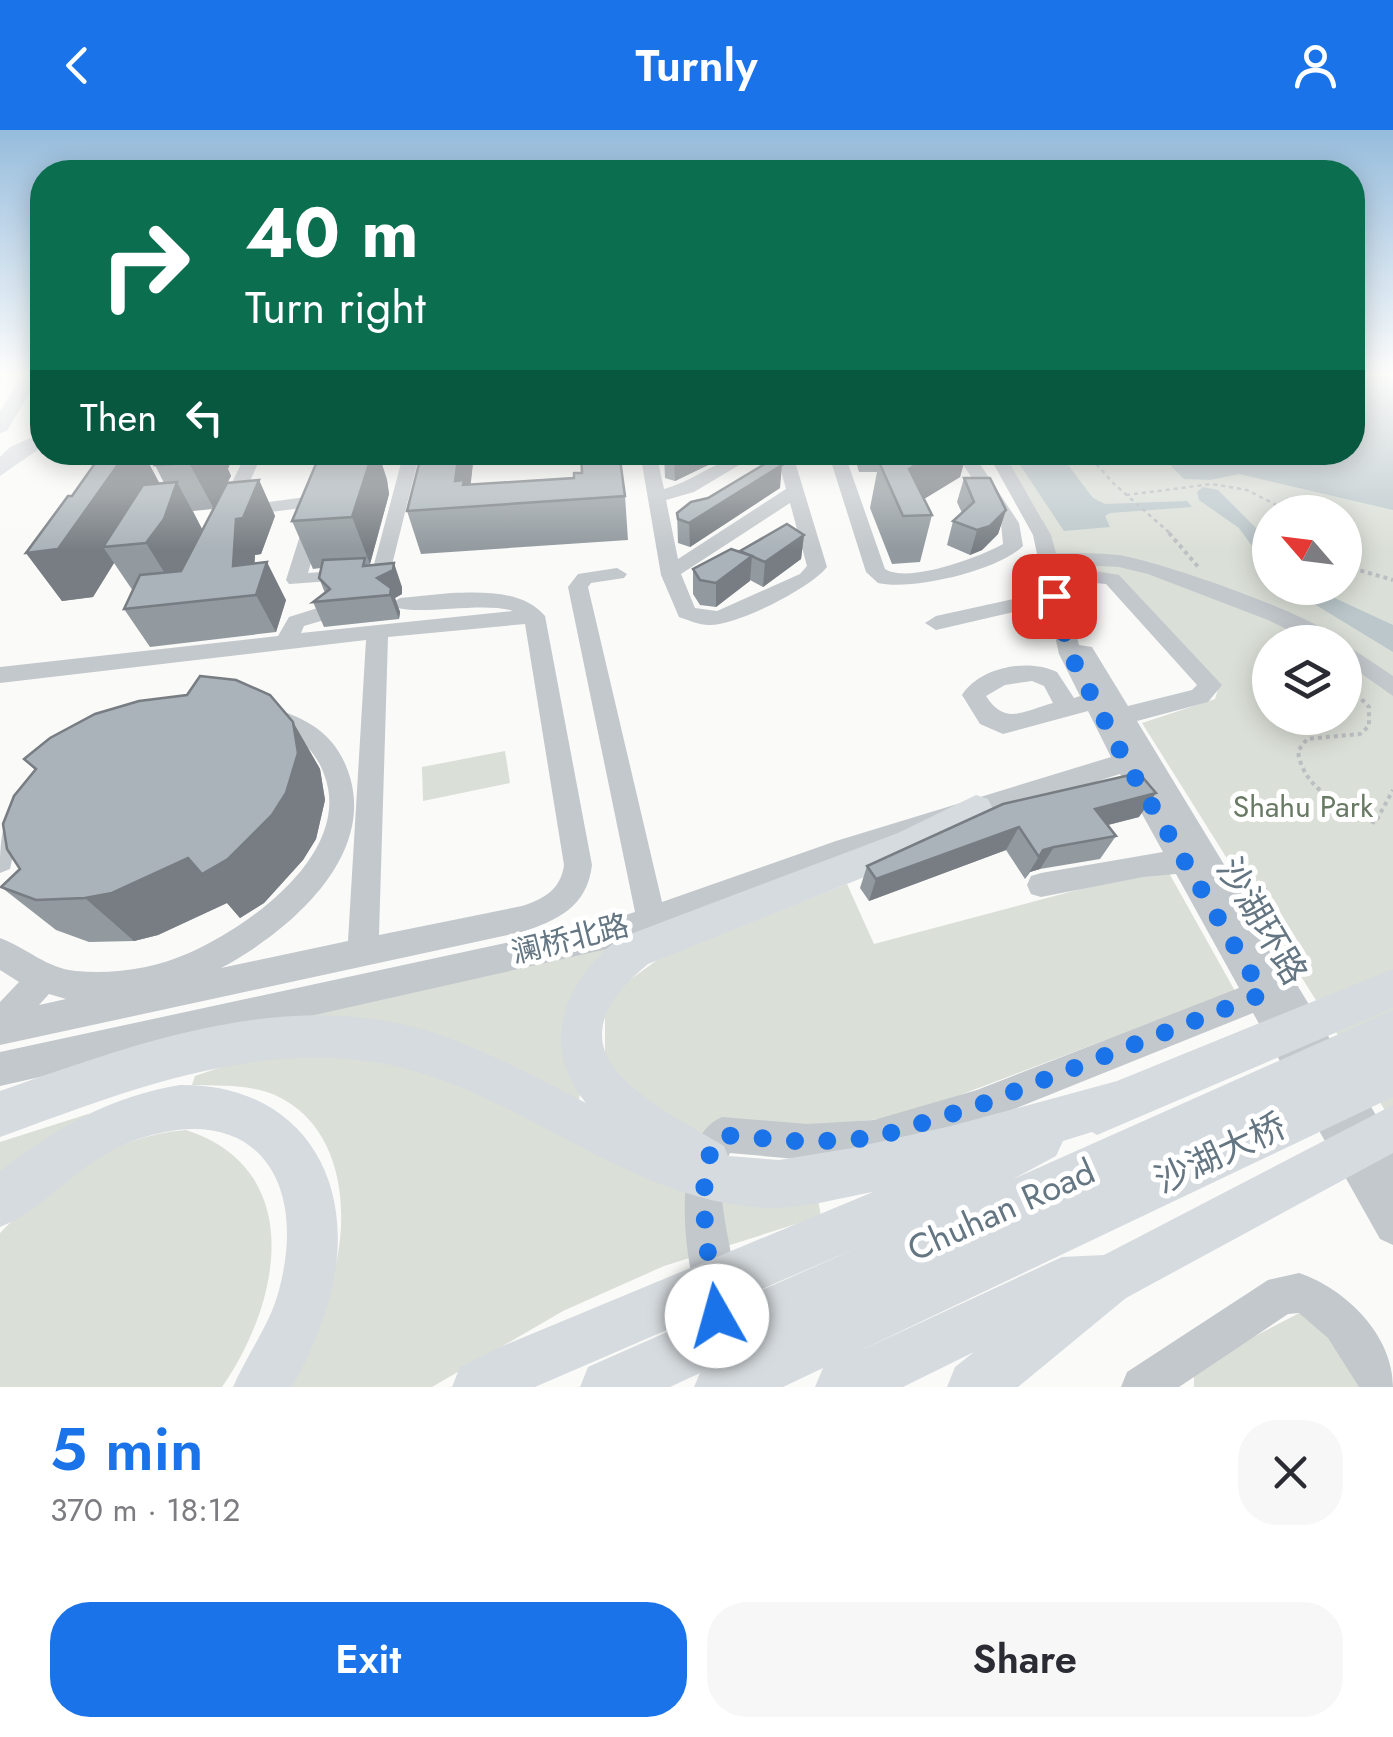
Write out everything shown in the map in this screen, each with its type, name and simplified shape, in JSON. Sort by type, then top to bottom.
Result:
[{"type":"main road","points":[[0,469],[30,446]]},
{"type":"main road","points":[[728,1177],[612,1099],[596,1080],[583,1055],[582,1013],[608,970],[634,951],[911,844],[976,809]]},
{"type":"main road","points":[[480,1387],[516,1367],[970,1175],[1115,1103],[1393,988]]},
{"type":"main road","name":"Chuhan Road","points":[[608,1387],[1393,1031]]},
{"type":"main road","points":[[0,1114],[169,1056],[239,1042],[314,1034],[382,1040],[445,1058],[501,1082],[572,1122],[660,1160],[766,1184],[879,1168],[1115,1103]]},
{"type":"main road","name":"沙湖大桥","points":[[724,1387],[1393,1074]]},
{"type":"main road","points":[[0,1203],[70,1147],[150,1113],[213,1107],[265,1129],[284,1146],[306,1186],[312,1235],[311,1267],[300,1309],[261,1387]]},
{"type":"main road","points":[[976,1387],[1108,1280],[1393,1128]]},
{"type":"main road","points":[[843,1387],[1062,1283],[1108,1280]]},
{"type":"street","points":[[250,465],[221,522],[235,511],[322,500]]},
{"type":"street","points":[[337,465],[339,474],[322,500],[296,580],[382,573],[403,465]]},
{"type":"street","points":[[650,465],[673,582],[686,612],[712,619],[807,578],[816,568],[799,528],[794,492],[781,465]]},
{"type":"street","points":[[656,497],[688,488],[730,465]]},
{"type":"street","points":[[840,465],[876,572],[898,582],[990,560],[1012,546],[1010,523],[972,465]]},
{"type":"street","name":"沙湖环路","points":[[1003,465],[1036,519],[1070,654],[1084,652],[1088,704],[1393,1177]]},
{"type":"street","points":[[673,582],[794,492]]},
{"type":"street","points":[[662,528],[682,522]]},
{"type":"street","points":[[1047,558],[1128,563],[1276,614],[1297,625]]},
{"type":"street","points":[[673,582],[721,565]]},
{"type":"street","points":[[617,574],[585,578],[578,587],[652,918]]},
{"type":"street","points":[[936,623],[1095,577],[1115,582],[1211,685],[1200,696],[1088,704]]},
{"type":"street","points":[[0,1027],[86,999],[363,953],[522,920],[555,908],[574,889],[578,866],[536,622],[526,608],[501,601],[400,604]]},
{"type":"street","points":[[286,642],[296,622],[328,612]]},
{"type":"street","points":[[0,675],[507,616],[536,622]]},
{"type":"street","points":[[363,953],[377,631]]},
{"type":"street","points":[[1362,664],[1393,688]]},
{"type":"street","name":"沙湖环路","points":[[1088,704],[1263,994],[1393,1226]]},
{"type":"street","points":[[147,990],[256,931],[300,892],[326,858],[339,830],[340,783],[318,741],[289,722],[234,713]]},
{"type":"street","name":"澜桥北路","points":[[0,1069],[606,935],[1126,762]]},
{"type":"street","points":[[340,783],[371,777]]},
{"type":"street","points":[[0,859],[3,839],[47,788]]},
{"type":"street","points":[[1042,884],[1144,865],[1183,862]]},
{"type":"street","points":[[0,952],[16,965],[86,999]]},
{"type":"street","points":[[0,1027],[43,978]]},
{"type":"street","points":[[724,1387],[705,1210],[707,1164],[714,1142],[722,1135],[807,1142],[874,1138],[977,1106],[1263,994]]},
{"type":"street","points":[[1164,1381],[1282,1294],[1295,1291],[1319,1300],[1337,1318],[1383,1387]]},
{"type":"path","points":[[1098,465],[1126,495],[1152,514],[1197,563],[1204,588]]},
{"type":"path","points":[[1126,495],[1212,484],[1256,495]]},
{"type":"path","points":[[1362,571],[1393,580]]},
{"type":"path","points":[[1362,700],[1369,708],[1371,720],[1362,732]]},
{"type":"path","points":[[1336,735],[1307,739],[1298,750],[1299,766],[1329,796],[1375,823],[1393,790]]},
{"type":"green space","name":"Shahu Park","points":[[1365,433],[1393,433],[1393,1123],[1142,723],[1215,699],[1219,686],[1118,580],[1060,578],[1042,519],[1009,465],[1365,465]]},
{"type":"green space","points":[[505,751],[510,783],[423,801],[422,767]]},
{"type":"green space","points":[[1169,873],[1235,991],[902,1117],[701,1136],[633,1099],[605,1056],[605,1010],[620,987],[660,958],[847,884],[874,944],[1122,878]]},
{"type":"green space","points":[[640,929],[608,956],[578,1104],[269,1014]]},
{"type":"green space","points":[[311,1049],[427,1070],[818,1200],[821,1216],[664,1266],[563,1311],[432,1387],[281,1387],[331,1283],[341,1231],[337,1177],[317,1129],[299,1110],[275,1095],[255,1089],[192,1085],[195,1076],[260,1054]]},
{"type":"green space","points":[[88,1114],[87,1121],[0,1178],[0,1142]]},
{"type":"green space","points":[[186,1130],[225,1149],[251,1175],[266,1207],[272,1242],[268,1280],[258,1317],[222,1387],[0,1387],[0,1233],[39,1196],[84,1164],[133,1141]]},
{"type":"green space","points":[[1307,1309],[1364,1387],[1194,1387],[1194,1368]]},
{"type":"shaded area","points":[[1365,433],[1393,433],[1393,510],[1362,503],[1362,495],[1329,495],[1239,474],[1210,480],[1184,479],[1170,465],[1365,465]]},
{"type":"shaded area","points":[[1020,465],[1068,465],[1093,498],[1105,504],[1187,501],[1192,507],[1110,513],[1105,516],[1110,527],[1064,531]]},
{"type":"shaded area","points":[[1203,487],[1218,490],[1252,524],[1252,546],[1239,528],[1199,500],[1197,492]]},
{"type":"shaded area","points":[[1316,605],[1350,605],[1393,625],[1393,652],[1362,633],[1362,625],[1349,625]]},
{"type":"building","points":[[94,465],[118,465],[58,549],[26,553],[68,496],[72,496]]},
{"type":"building","points":[[316,465],[369,465],[352,517],[292,521]]},
{"type":"building","points":[[419,465],[457,465],[455,481],[464,480],[463,485],[574,478],[574,473],[582,473],[582,465],[621,465],[625,496],[407,511]]},
{"type":"building","points":[[763,465],[782,465],[689,523],[678,519],[677,513],[691,502],[708,498]]},
{"type":"building","points":[[880,465],[916,465],[909,469],[932,515],[903,516]]},
{"type":"building","points":[[964,478],[990,478],[1006,510],[990,526],[977,530],[953,521],[974,502]]},
{"type":"building","points":[[259,480],[243,518],[236,519],[233,566],[267,562],[256,595],[124,609],[140,575],[181,571],[227,483]]},
{"type":"building","points":[[177,482],[164,519],[146,543],[103,547],[143,485]]},
{"type":"building","points":[[787,524],[804,535],[765,562],[740,551]]},
{"type":"building","points":[[731,549],[752,556],[716,583],[700,580],[693,569]]},
{"type":"building","points":[[365,558],[363,566],[394,563],[393,570],[377,578],[391,588],[390,595],[313,602],[330,589],[319,578],[323,560]]},
{"type":"building","points":[[200,676],[236,680],[270,695],[293,722],[298,753],[286,793],[272,815],[228,859],[202,874],[188,858],[112,893],[85,898],[36,900],[1,887],[20,869],[7,849],[3,824],[14,796],[36,769],[24,759],[50,738],[95,714],[139,701],[187,695]]},
{"type":"building","points":[[1139,773],[1156,793],[1095,809],[1116,836],[1043,850],[1039,857],[1019,827],[876,879],[867,866],[1003,804]]},
{"type":"route","points":[[717,1316],[705,1183],[714,1142],[722,1135],[807,1142],[874,1138],[977,1106],[1263,994],[1126,762],[1070,654],[1054,596]]}]
